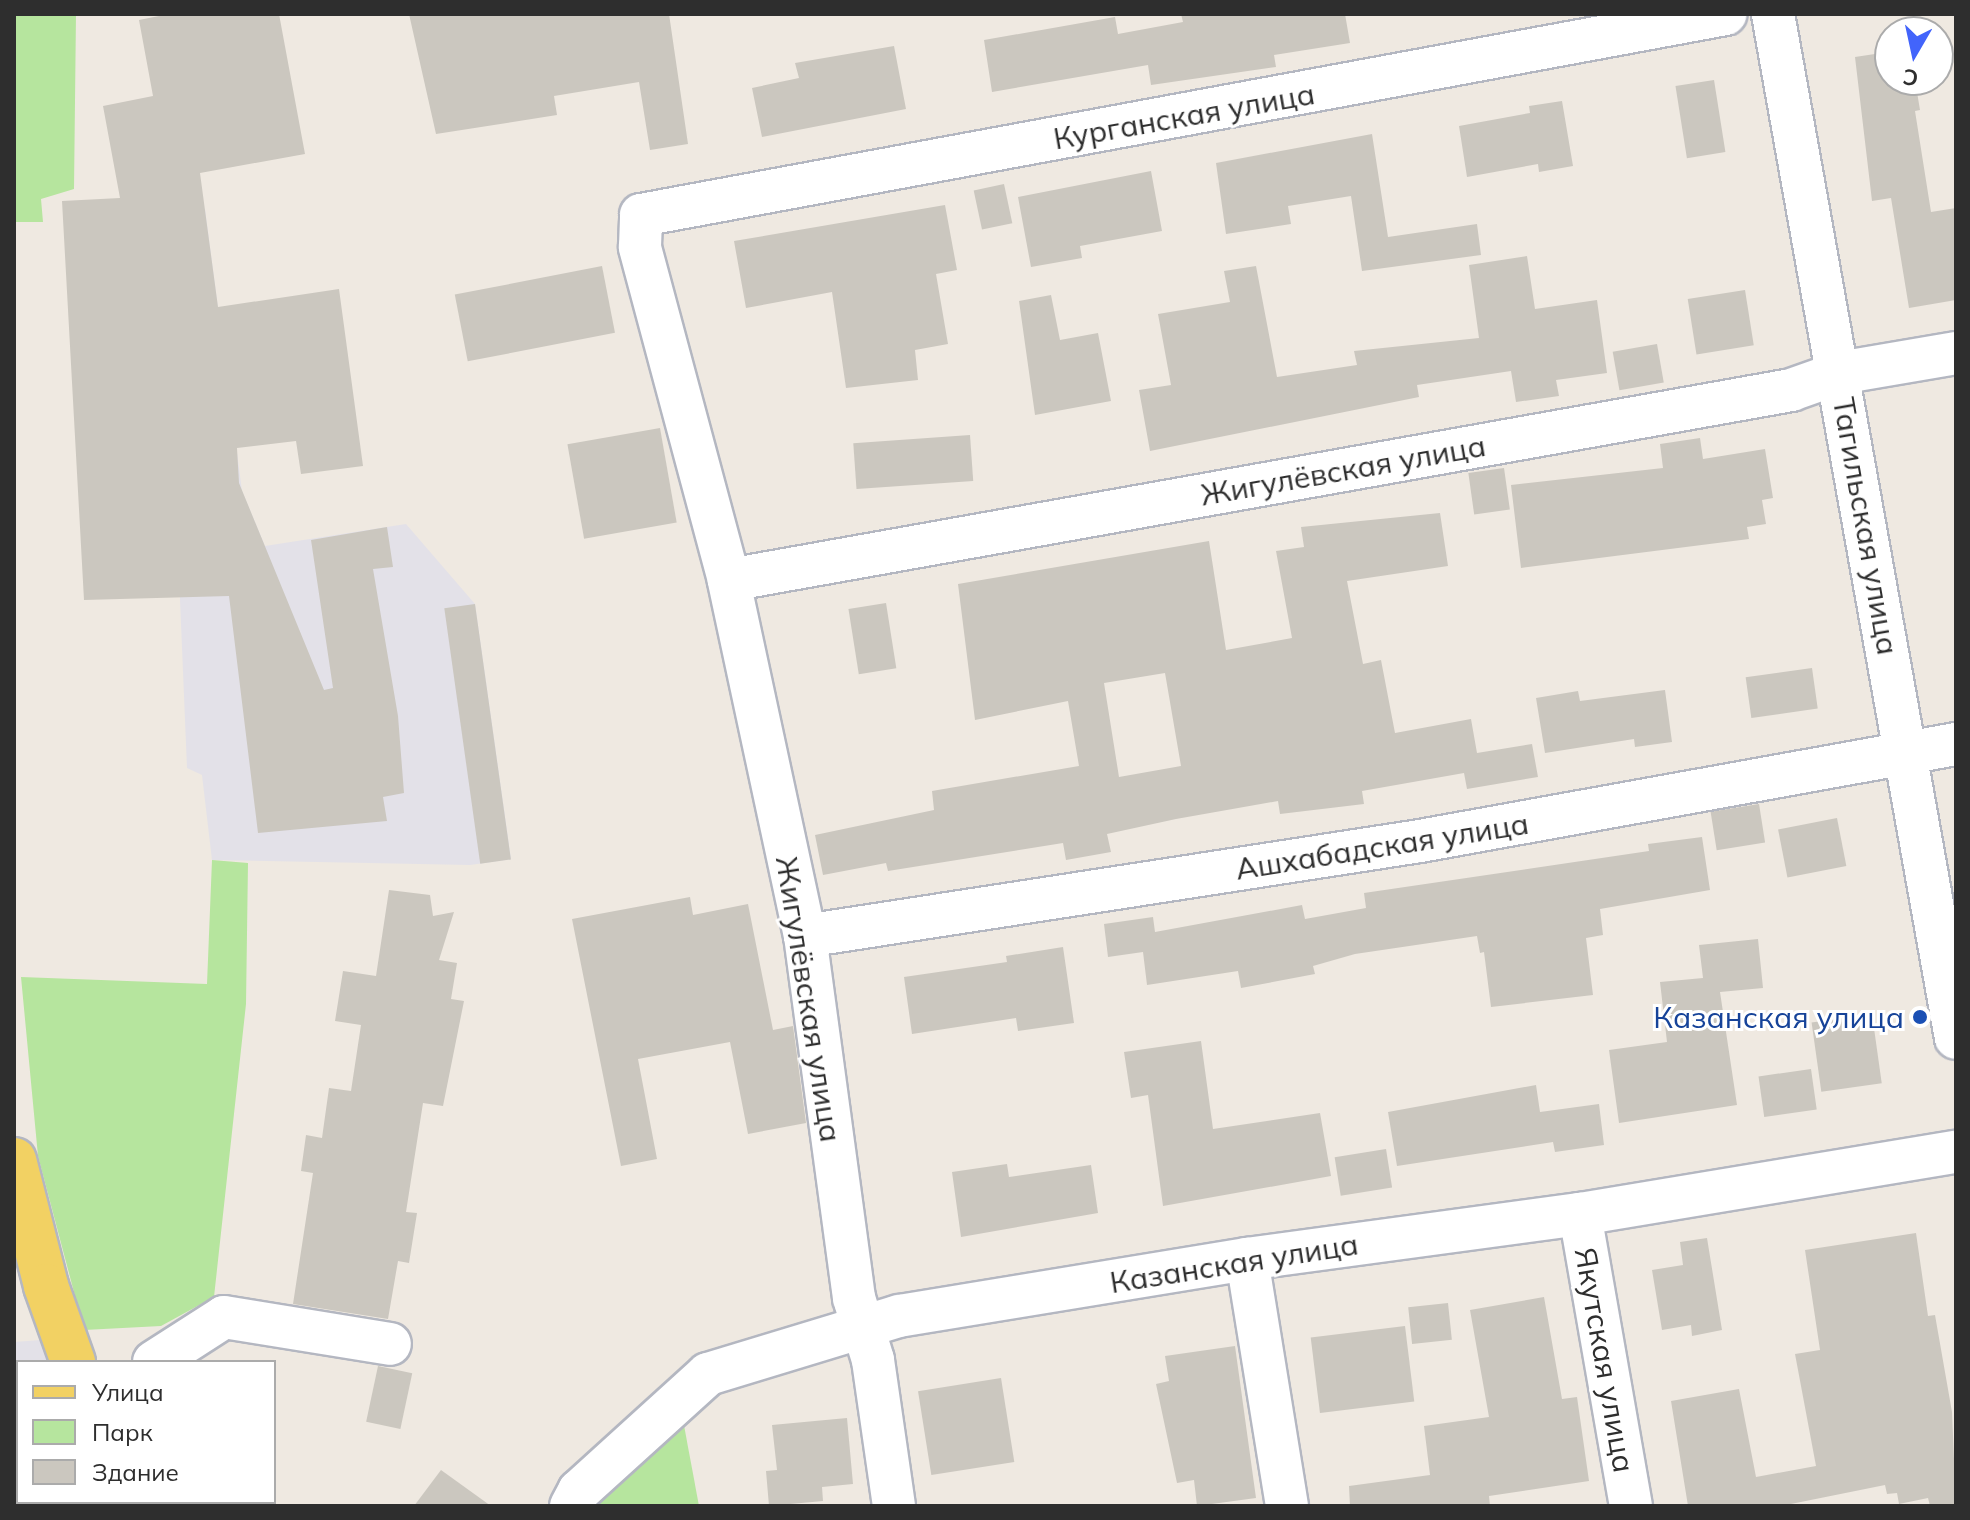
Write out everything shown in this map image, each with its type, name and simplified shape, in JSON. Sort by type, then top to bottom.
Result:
[{"type":"main road","points":[[14,1160],[46,1286],[72,1360]]},
{"type":"street","name":"Курганская улица","points":[[641,215],[1726,14]]},
{"type":"street","name":"Тагильская улица","points":[[1773,14],[1956,1038]]},
{"type":"street","name":"Жигулёвская улица","points":[[641,215],[640,247],[729,580],[805,936],[854,1298],[863,1325],[894,1506]]},
{"type":"street","name":"Жигулёвская улица","points":[[729,580],[1791,390],[1839,373],[1956,353]]},
{"type":"street","name":"Ашхабадская улица","points":[[805,936],[1420,841],[1956,744]]},
{"type":"street","name":"Казанская улица","points":[[571,1506],[579,1491],[708,1374],[863,1325],[1247,1259],[1580,1214],[1956,1152]]},
{"type":"street","name":"Якутская улица","points":[[1580,1214],[1631,1506]]},
{"type":"street","points":[[1247,1259],[1287,1506]]},
{"type":"street","points":[[157,1360],[224,1317],[390,1344]]},
{"type":"shaded area","points":[[205,209],[242,491],[265,546],[406,524],[475,604],[511,859],[470,865],[212,860],[202,775],[187,768],[178,551],[133,219]]},
{"type":"shaded area","points":[[41,1340],[49,1360],[16,1360],[16,1504],[115,1506],[14,1506],[14,1342]]},
{"type":"green space","points":[[14,14],[76,14],[74,189],[41,199],[43,222],[14,222]]},
{"type":"green space","points":[[212,860],[248,863],[246,1004],[214,1297],[161,1326],[84,1330],[38,1156],[21,977],[207,984]]},
{"type":"green space","points":[[683,1420],[699,1506],[594,1506]]},
{"type":"building","points":[[169,14],[279,14],[305,154],[200,173],[218,307],[339,289],[363,466],[301,474],[296,441],[237,448],[239,483],[324,690],[333,688],[311,540],[387,527],[393,567],[373,569],[398,716],[404,793],[383,797],[387,821],[258,833],[229,596],[84,600],[62,201],[120,198],[103,106],[153,96],[139,20]]},
{"type":"building","points":[[409,14],[669,14],[688,144],[650,150],[639,82],[554,96],[557,115],[436,134]]},
{"type":"building","points":[[1181,14],[1345,14],[1350,43],[1274,55],[1276,67],[1151,85],[1148,65],[992,92],[984,40],[1115,17],[1118,34],[1183,22]]},
{"type":"building","points":[[894,46],[906,109],[762,137],[752,88],[799,78],[795,63]]},
{"type":"building","points":[[1874,54],[1874,96],[1918,96],[1920,110],[1915,111],[1931,212],[1956,208],[1956,300],[1909,308],[1891,198],[1872,201],[1855,57]]},
{"type":"building","points":[[1714,80],[1725,152],[1687,158],[1675,86]]},
{"type":"building","points":[[1562,101],[1573,166],[1539,172],[1538,164],[1467,177],[1459,126],[1530,113],[1529,106]]},
{"type":"building","points":[[1372,134],[1388,237],[1477,224],[1481,255],[1362,271],[1351,196],[1288,206],[1291,224],[1226,234],[1216,163]]},
{"type":"building","points":[[1151,171],[1162,231],[1080,246],[1082,258],[1031,267],[1018,197]]},
{"type":"building","points":[[1004,184],[1012,223],[982,230],[974,190]]},
{"type":"building","points":[[945,205],[957,270],[936,274],[948,344],[915,350],[918,380],[846,388],[832,292],[746,308],[734,241]]},
{"type":"building","points":[[1527,256],[1535,309],[1597,300],[1607,373],[1556,380],[1559,396],[1516,402],[1511,371],[1417,385],[1419,397],[1150,451],[1139,390],[1171,385],[1158,314],[1230,302],[1224,271],[1256,266],[1277,377],[1357,365],[1354,351],[1479,338],[1469,265]]},
{"type":"building","points":[[602,266],[615,333],[468,361],[455,295]]},
{"type":"building","points":[[1745,290],[1754,345],[1696,354],[1688,299]]},
{"type":"building","points":[[1051,295],[1060,340],[1098,333],[1111,401],[1035,415],[1019,301]]},
{"type":"building","points":[[1657,344],[1664,382],[1619,390],[1613,352]]},
{"type":"building","points":[[660,428],[677,523],[584,539],[567,444]]},
{"type":"building","points":[[970,435],[973,481],[856,489],[853,443]]},
{"type":"building","points":[[1700,438],[1703,459],[1765,449],[1773,498],[1762,500],[1766,524],[1747,527],[1749,539],[1521,568],[1511,485],[1663,468],[1660,444]]},
{"type":"building","points":[[1504,468],[1510,510],[1474,515],[1468,473]]},
{"type":"building","points":[[1440,513],[1448,566],[1347,581],[1363,664],[1381,660],[1395,733],[1471,719],[1477,753],[1532,744],[1538,777],[1467,789],[1464,773],[1362,791],[1364,804],[1280,814],[1278,801],[1107,834],[1111,852],[1066,860],[1063,843],[888,871],[886,863],[823,875],[815,835],[934,810],[932,791],[1079,766],[1068,701],[975,720],[958,584],[1209,541],[1226,650],[1292,638],[1276,551],[1304,547],[1301,527]],"holes":[[[1165,673],[1181,766],[1119,777],[1104,683]]]},
{"type":"building","points":[[886,603],[896,668],[859,674],[848,609]]},
{"type":"building","points":[[475,604],[511,859],[480,864],[444,608]]},
{"type":"building","points":[[1812,668],[1818,709],[1751,718],[1746,677]]},
{"type":"building","points":[[1665,690],[1672,742],[1635,747],[1634,739],[1545,753],[1536,698],[1578,691],[1580,701]]},
{"type":"building","points":[[1759,804],[1765,843],[1717,850],[1711,812]]},
{"type":"building","points":[[1837,818],[1846,866],[1787,878],[1778,829]]},
{"type":"building","points":[[1702,837],[1710,890],[1600,909],[1603,935],[1586,938],[1593,995],[1491,1007],[1484,952],[1480,953],[1477,936],[1355,954],[1313,966],[1315,974],[1241,988],[1238,971],[1147,985],[1143,952],[1108,957],[1104,924],[1153,917],[1155,932],[1302,905],[1305,919],[1366,908],[1364,893],[1649,851],[1648,844]]},
{"type":"building","points":[[389,890],[430,895],[433,916],[454,912],[439,960],[457,963],[451,999],[464,1001],[443,1106],[423,1103],[406,1212],[417,1213],[409,1263],[398,1261],[388,1319],[293,1304],[313,1173],[301,1171],[306,1135],[322,1138],[329,1088],[351,1091],[361,1025],[335,1021],[343,971],[376,976]]},
{"type":"building","points":[[690,897],[693,915],[748,904],[773,1030],[793,1026],[806,1123],[748,1134],[730,1042],[638,1059],[657,1159],[621,1166],[572,919]]},
{"type":"building","points":[[1758,939],[1763,988],[1720,992],[1737,1105],[1619,1123],[1609,1050],[1667,1042],[1660,982],[1703,978],[1699,945]]},
{"type":"building","points":[[1063,947],[1074,1023],[1018,1031],[1016,1018],[912,1034],[904,977],[1007,962],[1006,956]]},
{"type":"building","points":[[1872,1014],[1882,1083],[1821,1092],[1812,1022]]},
{"type":"building","points":[[1201,1041],[1213,1129],[1320,1113],[1331,1176],[1163,1206],[1148,1095],[1131,1098],[1124,1052]]},
{"type":"building","points":[[1811,1069],[1817,1110],[1764,1117],[1759,1076]]},
{"type":"building","points":[[1536,1085],[1540,1112],[1599,1104],[1604,1145],[1555,1152],[1553,1142],[1397,1166],[1388,1112]]},
{"type":"building","points":[[1386,1149],[1392,1188],[1341,1196],[1335,1157]]},
{"type":"building","points":[[1007,1164],[1009,1177],[1091,1165],[1098,1213],[961,1237],[952,1172]]},
{"type":"building","points":[[1916,1233],[1928,1316],[1935,1315],[1952,1412],[1956,1506],[1930,1506],[1928,1498],[1899,1504],[1897,1493],[1887,1494],[1885,1485],[1781,1506],[1688,1506],[1671,1401],[1739,1389],[1756,1477],[1816,1466],[1795,1354],[1820,1350],[1805,1250]]},
{"type":"building","points":[[1707,1238],[1722,1330],[1692,1336],[1691,1325],[1662,1330],[1652,1270],[1683,1265],[1680,1242]]},
{"type":"building","points":[[1544,1297],[1562,1399],[1577,1397],[1589,1481],[1489,1496],[1490,1506],[1350,1506],[1349,1486],[1430,1475],[1424,1426],[1489,1417],[1470,1310]]},
{"type":"building","points":[[1448,1303],[1452,1340],[1412,1344],[1408,1307]]},
{"type":"building","points":[[1405,1326],[1414,1401],[1320,1413],[1311,1338]]},
{"type":"building","points":[[1235,1346],[1256,1498],[1197,1506],[1194,1480],[1177,1483],[1156,1384],[1169,1381],[1165,1356]]},
{"type":"building","points":[[378,1366],[412,1373],[400,1429],[366,1422]]},
{"type":"building","points":[[1001,1378],[1014,1462],[931,1475],[918,1391]]},
{"type":"building","points":[[847,1418],[853,1484],[822,1487],[823,1501],[769,1506],[766,1471],[777,1470],[772,1425]]},
{"type":"building","points":[[441,1470],[491,1506],[414,1506]]},
{"type":"place","name":"Казанская улица","points":[[1920,1017]]}]
